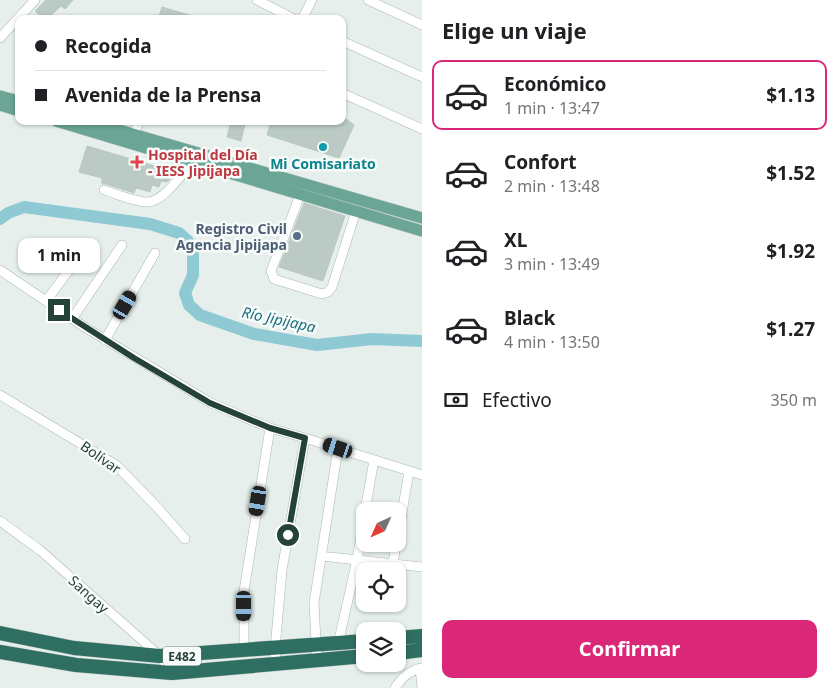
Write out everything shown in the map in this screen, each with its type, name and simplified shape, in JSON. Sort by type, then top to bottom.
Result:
[{"type":"highway","name":"E482","points":[[0,633],[74,648],[160,656],[356,642]]},
{"type":"highway","points":[[406,637],[422,636]]},
{"type":"highway","points":[[406,652],[422,650]]},
{"type":"highway","name":"E482","points":[[0,652],[76,665],[172,673],[317,662],[356,657]]},
{"type":"main road","points":[[0,96],[15,100]]},
{"type":"main road","points":[[0,105],[15,110]]},
{"type":"main road","points":[[69,125],[422,232]]},
{"type":"main road","points":[[101,125],[422,218]]},
{"type":"street","points":[[21,15],[35,0]]},
{"type":"street","points":[[257,0],[286,15]]},
{"type":"street","points":[[304,15],[312,0]]},
{"type":"street","points":[[368,0],[422,25]]},
{"type":"street","points":[[0,38],[15,22]]},
{"type":"street","points":[[346,43],[422,77]]},
{"type":"street","points":[[346,94],[421,125]]},
{"type":"street","points":[[134,135],[138,125]]},
{"type":"street","points":[[104,190],[142,202],[152,202],[163,195],[192,162]]},
{"type":"street","points":[[300,195],[270,271],[274,279],[322,294],[332,288],[356,211]]},
{"type":"street","points":[[72,319],[122,246]]},
{"type":"street","points":[[105,340],[155,253]]},
{"type":"street","points":[[0,270],[105,340],[210,403],[270,428],[422,475]]},
{"type":"street","points":[[46,301],[69,270]]},
{"type":"street","name":"Bolívar","points":[[0,394],[116,465],[185,539]]},
{"type":"street","points":[[244,651],[244,591],[270,428]]},
{"type":"street","points":[[276,665],[275,649],[282,570],[305,438]]},
{"type":"street","points":[[317,662],[314,604],[338,448]]},
{"type":"street","points":[[367,502],[374,460]]},
{"type":"street","points":[[404,502],[409,471]]},
{"type":"street","name":"Sangay","points":[[0,522],[41,551],[160,656],[172,673]]},
{"type":"street","points":[[338,644],[358,552]]},
{"type":"street","points":[[321,556],[375,562]]},
{"type":"street","points":[[406,565],[422,567]]},
{"type":"street","points":[[395,688],[399,682],[415,669],[421,668],[422,688]]},
{"type":"building","points":[[46,0],[73,0],[65,9],[61,6],[51,15],[40,15],[35,11]]},
{"type":"building","points":[[162,7],[189,15],[159,15]]},
{"type":"building","name":"Mi Comisariato","points":[[346,119],[354,125],[339,158],[267,135],[270,125],[346,125]]},
{"type":"building","points":[[230,125],[245,125],[241,141],[227,137]]},
{"type":"building","points":[[87,146],[165,169],[163,176],[170,179],[167,182],[161,181],[159,187],[152,185],[150,192],[136,188],[134,193],[102,184],[102,178],[79,172]]},
{"type":"building","points":[[304,203],[345,216],[323,281],[279,267]]},
{"type":"waterway","name":"Río Jipijapa","points":[[0,219],[8,213],[24,207],[150,224],[179,233],[188,241],[193,252],[193,275],[185,293],[189,305],[200,315],[254,334],[317,345],[372,339],[422,341]]},
{"type":"place","name":"Mi Comisariato","points":[[323,147]]},
{"type":"place","name":"Hospital del Día - IESS Jipijapa","points":[[137,162]]},
{"type":"place","name":"Registro Civil Agencia Jipijapa","points":[[297,236]]},
{"type":"route","points":[[59,310],[134,358],[210,403],[270,428],[305,438],[288,535]]}]
